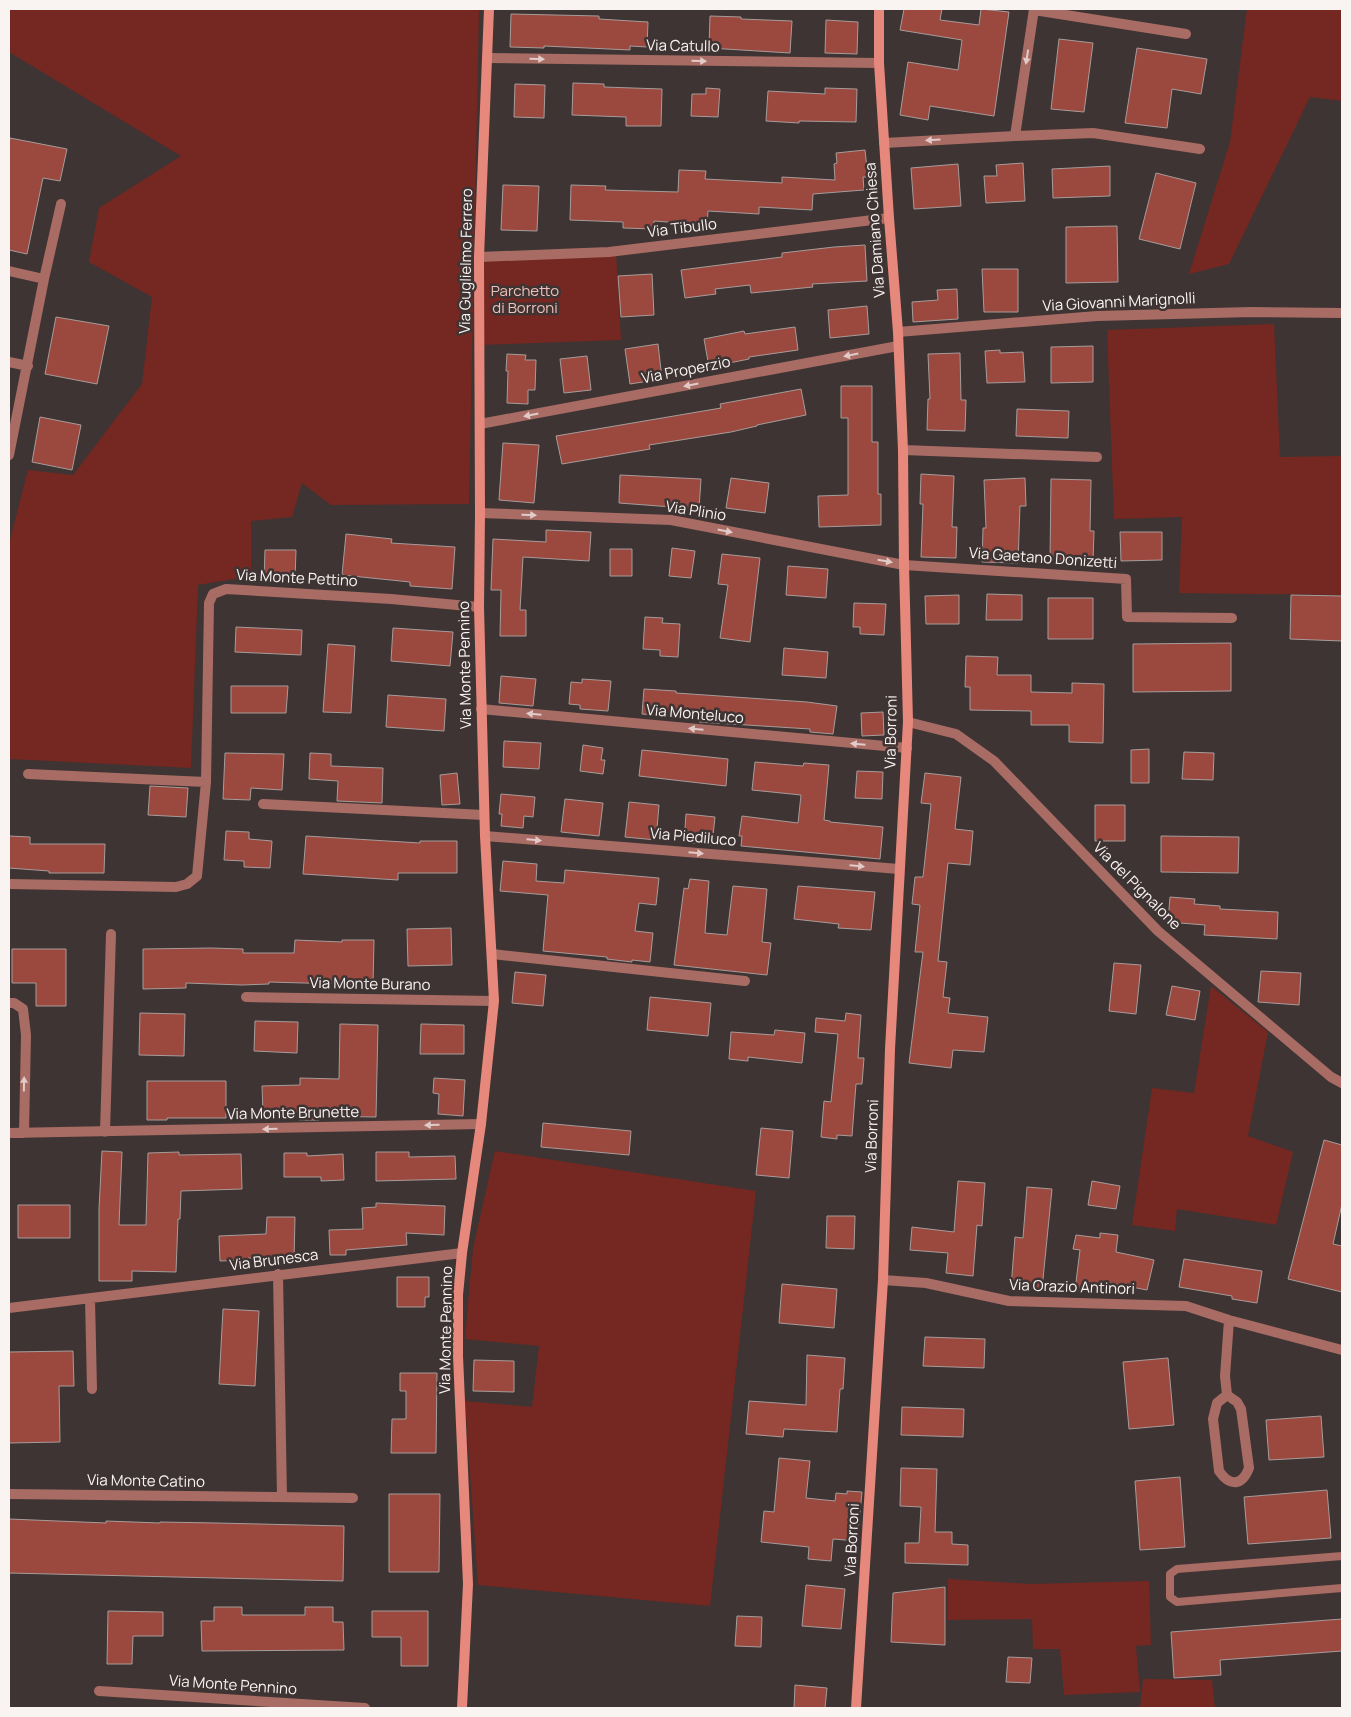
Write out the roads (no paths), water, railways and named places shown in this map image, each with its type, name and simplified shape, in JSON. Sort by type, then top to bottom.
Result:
[{"type":"street","name":"Via Guglielmo Ferrero","points":[[480,514],[479,257],[489,9]]},
{"type":"street","name":"Via Damiano Chiesa","points":[[879,9],[878,64],[898,332],[903,450],[904,565]]},
{"type":"street","points":[[1015,136],[1034,9],[1186,34]]},
{"type":"street","name":"Via Catullo","points":[[488,58],[878,64]]},
{"type":"street","points":[[884,143],[1093,133],[1200,149]]},
{"type":"street","points":[[9,456],[44,278],[61,204]]},
{"type":"street","name":"Via Tibullo","points":[[479,257],[609,252],[889,218]]},
{"type":"street","points":[[9,271],[44,278]]},
{"type":"street","name":"Via Giovanni Marignolli","points":[[898,332],[1096,316],[1251,312],[1342,313]]},
{"type":"street","name":"Via Properzio","points":[[480,424],[898,346]]},
{"type":"street","points":[[9,362],[28,366]]},
{"type":"street","points":[[903,450],[1097,457]]},
{"type":"street","name":"Via Plinio","points":[[480,514],[671,520],[904,565]]},
{"type":"street","name":"Via Monte Pennino","points":[[462,1708],[468,1584],[458,1356],[458,1295],[462,1253],[481,1124],[494,1001],[484,815],[478,607],[480,514]]},
{"type":"street","name":"Via Gaetano Donizetti","points":[[904,565],[1126,579],[1127,617],[1232,618]]},
{"type":"street","name":"Via Borroni","points":[[856,1708],[883,1280],[890,1049],[907,748],[904,565]]},
{"type":"street","name":"Via Monte Pettino","points":[[9,884],[176,887],[187,884],[197,876],[206,782],[209,603],[213,594],[226,589],[391,598],[478,607]]},
{"type":"street","name":"Via Monteluco","points":[[481,709],[907,748]]},
{"type":"street","name":"Via del Pignalone","points":[[908,722],[956,734],[994,761],[1158,931],[1342,1083]]},
{"type":"street","points":[[28,774],[206,782]]},
{"type":"street","points":[[263,804],[484,815]]},
{"type":"street","name":"Via Piediluco","points":[[485,836],[899,869]]},
{"type":"street","points":[[106,1132],[111,934]]},
{"type":"street","points":[[492,954],[744,981]]},
{"type":"street","name":"Via Monte Burano","points":[[246,996],[494,1001]]},
{"type":"street","points":[[9,1003],[14,1003],[23,1009],[26,1035],[24,1133]]},
{"type":"street","name":"Via Monte Brunette","points":[[9,1133],[481,1124]]},
{"type":"street","name":"Via Brunesca","points":[[9,1308],[462,1253]]},
{"type":"street","points":[[278,1274],[282,1497]]},
{"type":"street","name":"Via Orazio Antinori","points":[[883,1280],[926,1283],[1010,1300],[1186,1306],[1230,1320],[1342,1350]]},
{"type":"street","points":[[90,1298],[92,1389]]},
{"type":"street","points":[[1227,1394],[1216,1403],[1213,1419],[1219,1471],[1224,1478],[1231,1482],[1238,1482],[1245,1476],[1249,1468],[1241,1409],[1237,1402],[1227,1394],[1225,1376],[1230,1320]]},
{"type":"street","name":"Via Monte Catino","points":[[9,1494],[353,1498]]},
{"type":"street","name":"Via Monte Pennino","points":[[99,1691],[365,1708]]},
{"type":"lane","points":[[1342,1556],[1176,1570],[1170,1574],[1170,1597],[1177,1602],[1342,1588]]},
{"type":"park label","name":"Parchetto di Borroni","points":[[525,300]]}]
